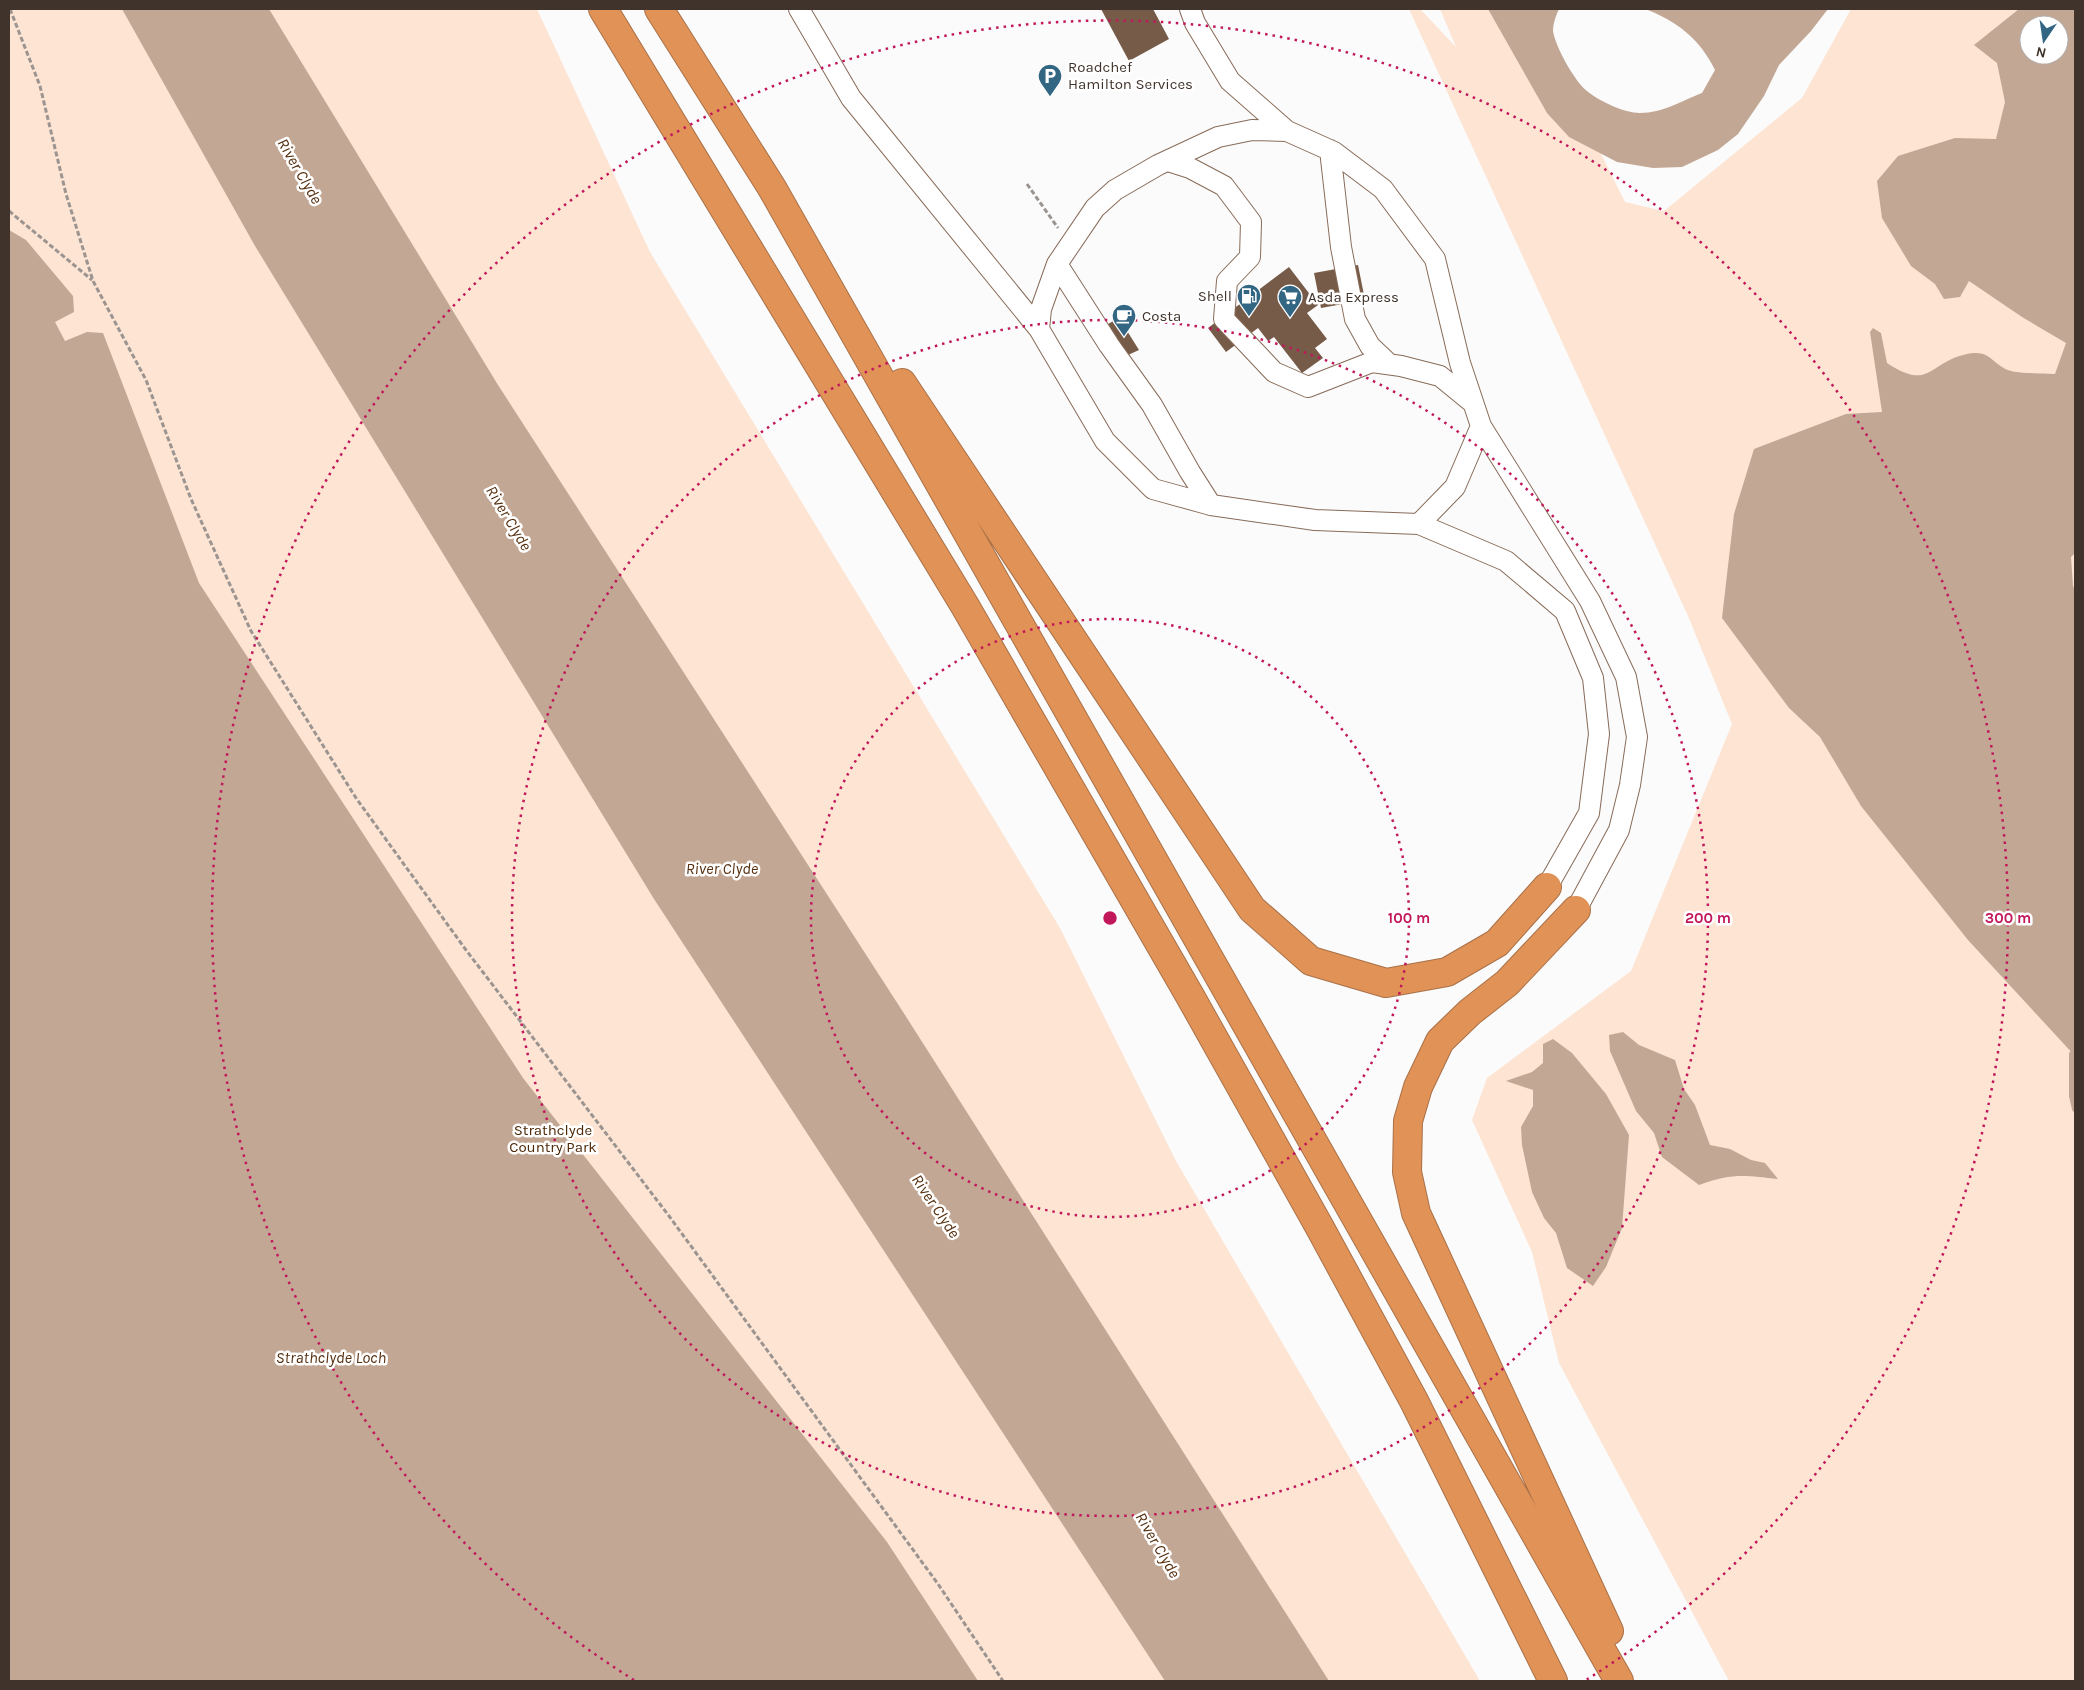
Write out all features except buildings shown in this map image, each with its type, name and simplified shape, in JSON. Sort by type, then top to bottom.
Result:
[{"type":"highway","points":[[603,9],[966,606],[1190,996],[1319,1226],[1414,1401],[1553,1681]]},
{"type":"highway","points":[[659,9],[772,188],[1252,909],[1311,962],[1386,983],[1447,972],[1497,943],[1547,887]]},
{"type":"highway","points":[[772,188],[1619,1681]]},
{"type":"highway","points":[[1576,910],[1507,983],[1470,1012],[1440,1040],[1418,1087],[1408,1121],[1407,1172],[1416,1213],[1633,1681]]},
{"type":"lane","points":[[799,9],[851,98],[1039,329],[1105,442],[1153,489],[1212,505],[1315,520],[1420,524],[1506,561],[1565,611],[1594,678],[1599,734],[1589,813],[1547,887]]},
{"type":"lane","points":[[1190,9],[1230,81],[1287,130],[1330,150],[1383,189],[1435,259],[1460,363],[1481,426],[1590,600],[1626,677],[1637,737],[1630,785],[1619,830],[1576,910]]},
{"type":"lane","points":[[1039,329],[1041,309],[1057,264],[1095,208],[1130,180],[1218,137],[1252,130],[1287,130]]},
{"type":"lane","points":[[1330,150],[1342,247],[1355,319],[1370,346],[1389,364]]},
{"type":"lane","points":[[1168,161],[1190,168],[1224,186],[1251,222],[1250,257],[1227,281],[1224,319],[1274,372],[1308,387],[1372,362],[1389,364],[1440,376],[1474,403]]},
{"type":"lane","points":[[1057,264],[1109,345],[1152,405],[1190,472],[1212,505]]},
{"type":"lane","points":[[1420,524],[1455,487],[1481,426]]},
{"type":"path","points":[[10,9],[40,86],[66,194],[93,280],[146,380],[191,499],[251,631],[356,798],[466,950],[675,1224],[938,1584],[1003,1681]]},
{"type":"path","points":[[1027,184],[1070,245]]},
{"type":"path","points":[[9,211],[93,280]]},
{"type":"green space","name":"Strathclyde Country Park","points":[[9,9],[537,9],[650,252],[1060,928],[1176,1161],[1480,1681],[9,1681]]},
{"type":"green space","points":[[1409,9],[1420,9],[1456,47],[1440,9],[1529,9],[1625,202],[1664,211],[1802,98],[1851,9],[2075,9],[2075,1681],[1729,1681],[1559,1363],[1532,1252],[1472,1120],[1487,1078],[1631,971],[1732,724],[1688,616]]},
{"type":"water","name":"River Clyde","points":[[122,9],[269,9],[498,385],[905,1015],[1329,1681],[1165,1681],[654,899],[255,246]]},
{"type":"water","points":[[1488,9],[1559,9],[1553,31],[1561,54],[1577,80],[1592,95],[1605,102],[1619,109],[1640,113],[1664,109],[1702,93],[1715,70],[1702,49],[1686,32],[1667,19],[1645,9],[1828,9],[1811,31],[1779,65],[1764,96],[1738,134],[1718,150],[1682,167],[1653,168],[1617,162],[1569,137],[1547,113]]},
{"type":"water","points":[[2019,9],[2075,9],[2075,553],[2071,557],[2073,586],[2075,590],[2075,1056],[1968,940],[1861,806],[1820,737],[1789,708],[1722,618],[1734,514],[1754,449],[1846,414],[1882,412],[1870,332],[1873,328],[1881,333],[1887,363],[1913,375],[1921,375],[1954,358],[1975,353],[1986,355],[2008,370],[2024,373],[2055,374],[2066,343],[2022,317],[1969,281],[1960,297],[1944,299],[1935,284],[1911,266],[1882,218],[1877,181],[1898,156],[1955,138],[1996,139],[2005,102],[1997,63],[1974,45]]},
{"type":"water","name":"Strathclyde Loch","points":[[9,230],[26,240],[73,296],[74,312],[55,322],[65,341],[87,332],[103,333],[199,583],[523,1078],[887,1542],[978,1681],[9,1681]]},
{"type":"water","points":[[1623,1032],[1639,1045],[1675,1060],[1684,1089],[1695,1105],[1710,1145],[1730,1149],[1751,1160],[1765,1163],[1778,1179],[1738,1176],[1720,1178],[1699,1185],[1662,1157],[1654,1133],[1636,1111],[1610,1051],[1609,1035]]},
{"type":"water","points":[[1553,1039],[1572,1053],[1606,1094],[1629,1135],[1622,1228],[1606,1267],[1593,1286],[1567,1268],[1556,1233],[1544,1218],[1532,1192],[1522,1145],[1521,1127],[1533,1106],[1533,1090],[1506,1081],[1532,1072],[1543,1063],[1543,1044]]},
{"type":"waterway","points":[[2072,1054],[2072,1096],[2075,1109]]},
{"type":"place","name":"Roadchef Hamilton Services","points":[[1050,97]]},
{"type":"place","name":"Shell","points":[[1249,317]]},
{"type":"place","name":"Asda Express","points":[[1290,318]]},
{"type":"place","name":"Costa","points":[[1124,337]]}]
